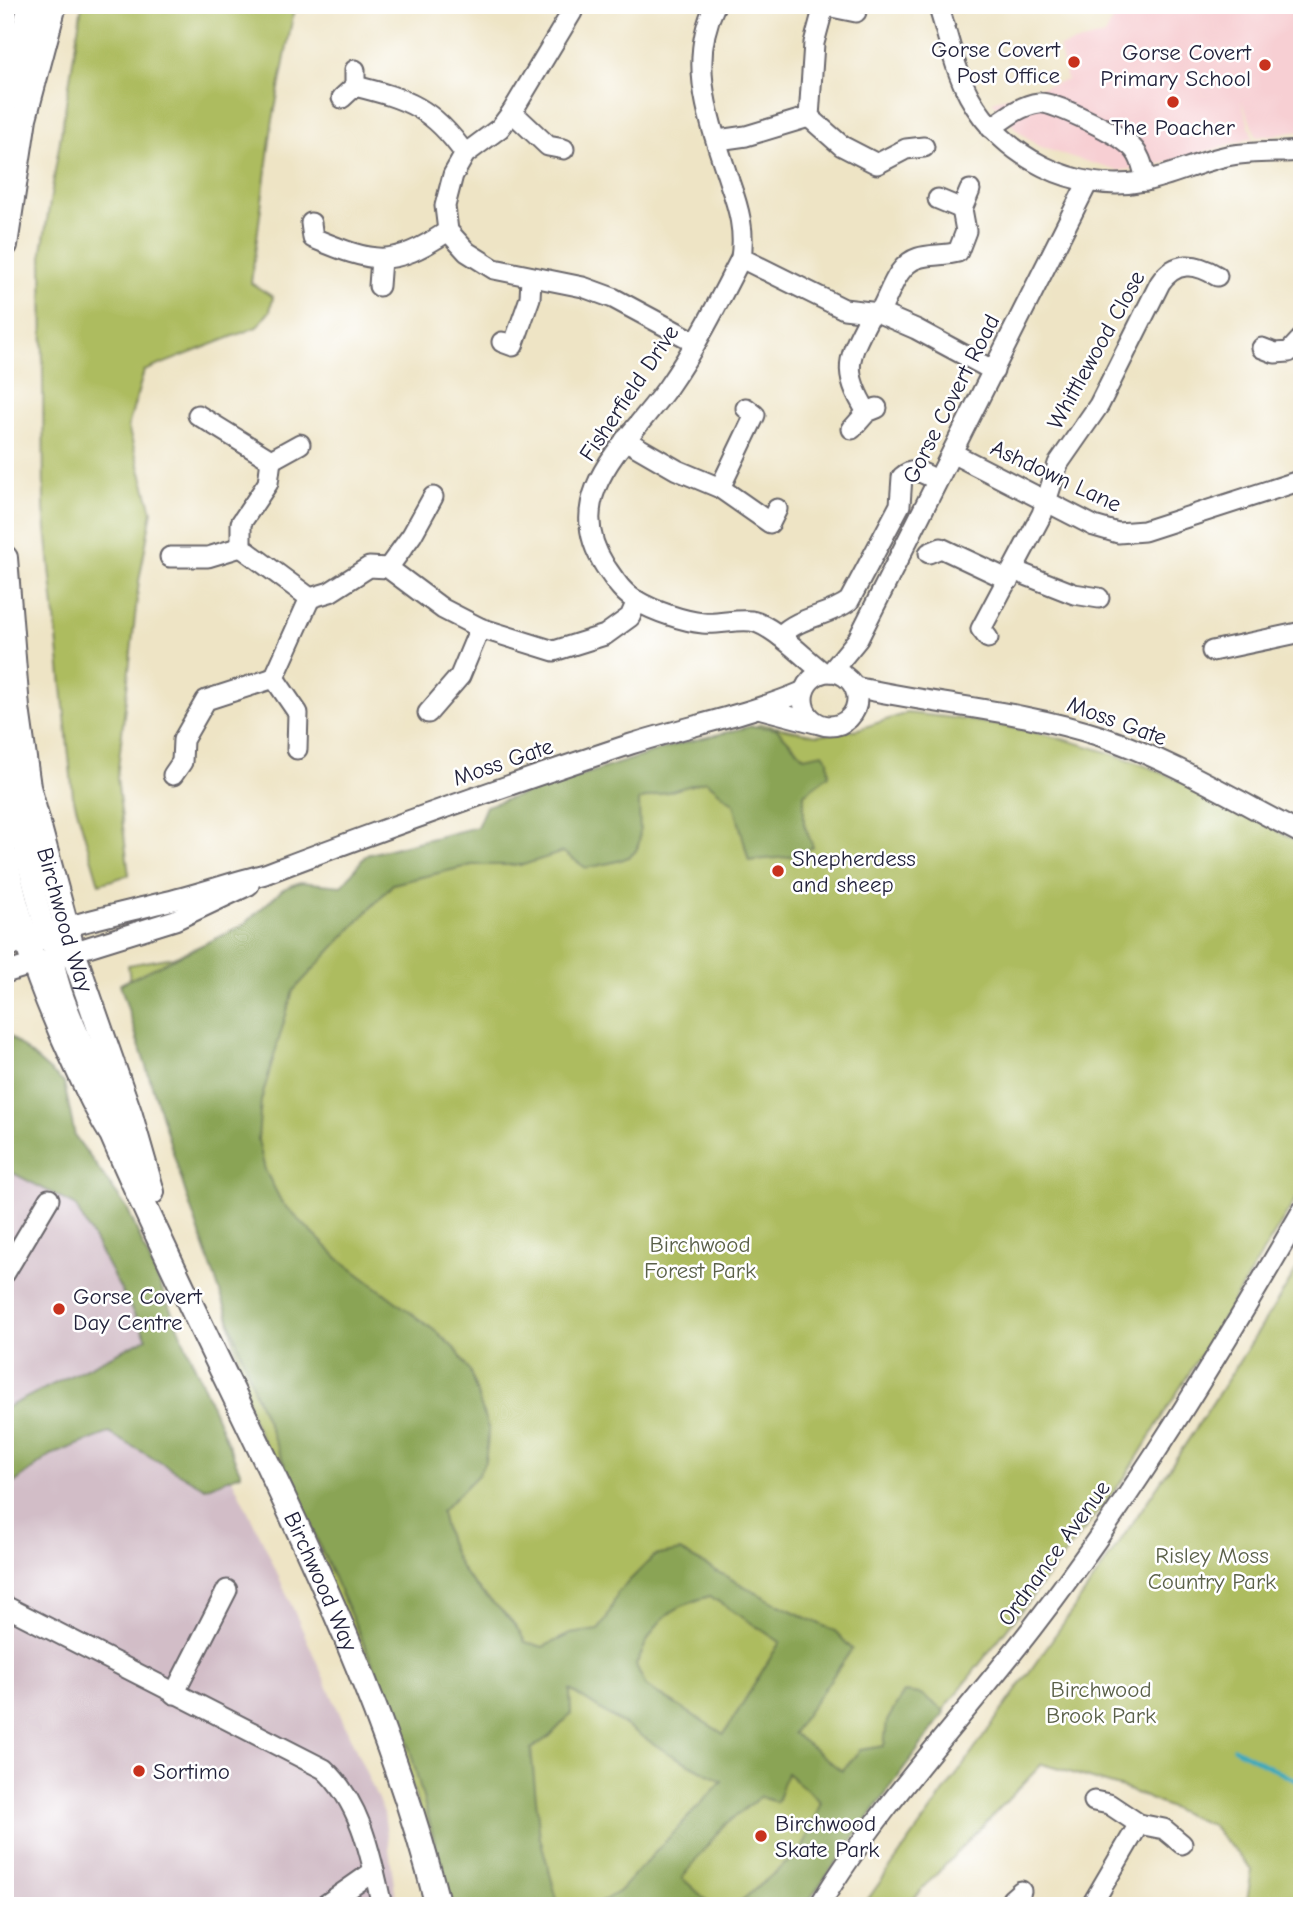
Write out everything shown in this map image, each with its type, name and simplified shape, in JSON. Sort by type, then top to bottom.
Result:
[{"type":"main road","points":[[5,101],[30,5]]},
{"type":"main road","points":[[5,245],[24,118],[54,5]]},
{"type":"main road","name":"Birchwood Way","points":[[5,558],[17,708],[28,787],[36,936],[54,958],[54,1016],[307,1547],[369,1687],[408,1799],[438,1906]]},
{"type":"main road","name":"Birchwood Way","points":[[7,879],[36,936],[54,958],[130,1115],[173,1269]]},
{"type":"street","points":[[573,5],[572,12],[512,112],[500,128],[465,154],[453,175],[445,206],[448,231],[467,252],[494,269],[583,288],[612,298],[695,342]]},
{"type":"street","name":"Fisherfield Drive","points":[[715,5],[707,23],[700,75],[709,117],[740,214],[744,240],[741,258],[668,387],[611,455],[593,496],[591,536],[595,551],[612,577],[637,601],[703,623],[750,621],[786,642],[827,672]]},
{"type":"street","points":[[938,5],[964,86],[991,128],[1035,162],[1087,182],[1114,184],[1146,181],[1239,154],[1302,151]]},
{"type":"street","points":[[809,117],[814,43],[823,6],[856,12]]},
{"type":"street","points":[[351,85],[389,95],[425,110],[446,127],[465,154]]},
{"type":"street","points":[[991,128],[1014,112],[1040,102],[1056,106],[1127,143],[1142,163],[1146,181]]},
{"type":"street","points":[[512,112],[548,146],[564,149]]},
{"type":"street","points":[[718,140],[746,136],[809,117]]},
{"type":"street","points":[[809,117],[842,146],[880,169],[906,149],[925,147]]},
{"type":"street","name":"Gorse Covert Road","points":[[827,672],[858,639],[1087,182]]},
{"type":"street","points":[[852,429],[873,410],[853,390],[849,375],[853,349],[896,279],[911,262],[919,258],[958,252],[966,232],[962,209],[970,190]]},
{"type":"street","points":[[938,199],[962,209]]},
{"type":"street","points":[[311,223],[313,238],[348,252],[381,258],[401,258],[448,231]]},
{"type":"street","points":[[379,286],[381,258]]},
{"type":"street","points":[[741,258],[844,309],[875,313],[994,371]]},
{"type":"street","name":"Whittlewood Close","points":[[988,638],[981,629],[1042,514],[1058,464],[1099,405],[1167,274],[1183,265],[1194,265],[1217,276]]},
{"type":"street","points":[[502,342],[513,346],[530,298],[531,279]]},
{"type":"street","points":[[1262,348],[1275,354],[1289,352],[1302,338]]},
{"type":"street","points":[[720,488],[755,415],[746,408]]},
{"type":"street","points":[[198,415],[271,460]]},
{"type":"street","points":[[625,440],[677,470],[720,488],[770,523],[777,509]]},
{"type":"street","points":[[271,460],[300,444]]},
{"type":"street","name":"Ashdown Lane","points":[[951,453],[1094,526],[1130,533],[1302,480]]},
{"type":"street","points":[[241,547],[241,523],[268,484],[271,460]]},
{"type":"street","points":[[816,723],[804,709],[804,690],[786,642],[796,622],[841,607],[849,601],[900,505],[902,477],[908,471],[917,470],[937,481]]},
{"type":"street","points":[[388,568],[412,535],[433,497]]},
{"type":"street","points":[[170,557],[208,557],[241,547]]},
{"type":"street","points":[[241,547],[310,597],[330,592],[369,567],[388,568],[443,609],[480,628],[554,651],[605,635],[630,617],[637,601]]},
{"type":"street","points":[[929,553],[941,548],[1011,575],[1074,594],[1099,598]]},
{"type":"street","points":[[173,775],[182,762],[183,740],[205,700],[274,678],[310,597]]},
{"type":"street","points":[[428,713],[460,676],[480,628]]},
{"type":"street","points":[[1213,652],[1302,632]]},
{"type":"street","name":"Gorse Covert Road","points":[[853,684],[858,639]]},
{"type":"street","name":"Moss Gate","points":[[36,936],[265,874],[575,763],[683,728],[762,709],[804,690],[812,678],[827,672],[853,684],[901,698],[967,705],[1099,736],[1177,769],[1302,834]]},
{"type":"street","points":[[274,678],[298,713],[297,749]]},
{"type":"street","points":[[853,684],[857,704],[854,712]]},
{"type":"street","name":"Moss Gate","points":[[762,709],[837,726],[854,712],[901,698]]},
{"type":"street","points":[[5,749],[36,936]]},
{"type":"street","name":"Moss Gate","points":[[5,973],[199,910],[265,874]]},
{"type":"street","points":[[5,1273],[49,1199]]},
{"type":"street","name":"Ordnance Avenue","points":[[819,1906],[876,1825],[1032,1628],[1157,1451],[1236,1326],[1302,1211]]},
{"type":"street","points":[[174,1694],[227,1590]]},
{"type":"street","points":[[5,1606],[324,1769],[352,1803],[374,1871],[382,1906]]},
{"type":"street","points":[[1094,1801],[1109,1804],[1139,1824],[1164,1829],[1182,1844]]},
{"type":"street","points":[[1091,1906],[1139,1824]]},
{"type":"street","points":[[324,1906],[374,1871]]},
{"type":"shaded area","points":[[1120,5],[1302,5],[1302,131],[1257,137],[1241,100],[1253,138],[1165,163],[1118,171],[1039,147],[1016,129],[992,101],[1067,80],[1059,47],[1105,35]]},
{"type":"shaded area","points":[[5,1159],[71,1187],[115,1240],[266,1548],[384,1813],[397,1906],[5,1906]]},
{"type":"green space","points":[[82,5],[295,5],[272,125],[251,283],[273,297],[270,311],[257,327],[144,371],[128,427],[152,511],[139,581],[117,778],[129,875],[99,884],[73,796],[44,509],[42,251]]},
{"type":"green space","name":"Birchwood Forest Park","points":[[907,713],[1009,727],[1110,753],[1190,785],[1302,844],[1302,1189],[1126,1476],[861,1816],[802,1906],[442,1906],[434,1863],[398,1736],[251,1416],[220,1281],[158,1089],[137,1040],[128,965],[173,957],[761,724],[817,735],[859,729]]},
{"type":"green space","points":[[752,726],[777,729],[804,757],[823,753],[828,760],[829,775],[804,794],[804,824],[813,847],[789,857],[749,861],[734,804],[706,781],[639,800],[639,843],[636,851],[620,860],[586,868],[563,852],[523,865],[472,865],[393,884],[293,991],[261,1101],[258,1140],[265,1170],[282,1203],[339,1259],[439,1334],[457,1351],[470,1372],[489,1431],[485,1461],[479,1474],[441,1512],[448,1539],[465,1574],[513,1623],[525,1642],[543,1647],[570,1634],[598,1630],[607,1618],[618,1592],[654,1556],[680,1551],[775,1603],[835,1631],[852,1649],[793,1733],[842,1771],[860,1750],[884,1746],[887,1721],[904,1692],[921,1694],[945,1712],[805,1906],[735,1906],[802,1850],[821,1802],[787,1773],[777,1802],[760,1797],[723,1826],[682,1878],[713,1906],[595,1906],[619,1891],[722,1781],[668,1753],[570,1690],[571,1714],[550,1736],[531,1749],[540,1838],[559,1906],[452,1906],[408,1742],[300,1502],[256,1396],[187,1197],[120,984],[242,926],[283,889],[300,882],[342,886],[366,855],[477,827],[486,806],[679,744]],"holes":[[[710,1596],[780,1642],[724,1734],[646,1686],[636,1665],[649,1637],[663,1619],[681,1606]]]},
{"type":"green space","points":[[5,1032],[64,1083],[75,1136],[128,1210],[241,1474],[205,1488],[109,1433],[51,1455],[5,1490],[5,1408],[147,1338],[75,1205],[5,1169]]},
{"type":"green space","points":[[1302,1261],[1302,1906],[1246,1906],[1252,1870],[1211,1825],[1126,1789],[1042,1764],[906,1906],[863,1906],[1144,1507]]},
{"type":"waterway","points":[[1234,1748],[1302,1784]]},
{"type":"place","name":"Gorse Covert Post Office","points":[[1074,62]]},
{"type":"place","name":"Gorse Covert Primary School","points":[[1265,65]]},
{"type":"place","name":"The Poacher","points":[[1173,102]]},
{"type":"place","name":"Shepherdess and sheep","points":[[778,871]]},
{"type":"place","name":"Gorse Covert Day Centre","points":[[59,1309]]},
{"type":"place","name":"Sortimo","points":[[139,1771]]},
{"type":"place","name":"Birchwood Skate Park","points":[[761,1836]]},
{"type":"park label","name":"Risley Moss Country Park","points":[[1212,1568]]},
{"type":"park label","name":"Birchwood Brook Park","points":[[1101,1702]]}]
